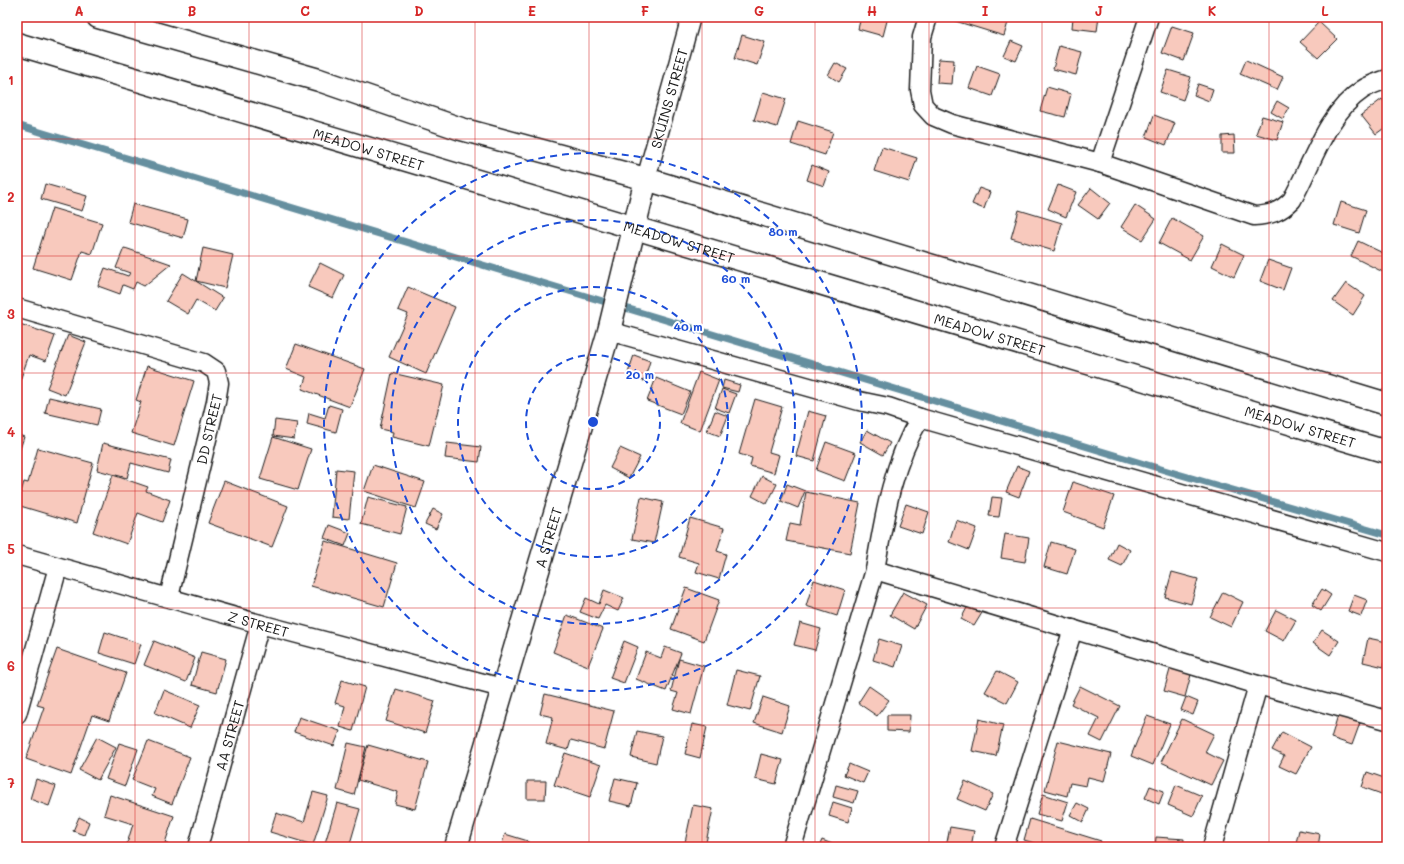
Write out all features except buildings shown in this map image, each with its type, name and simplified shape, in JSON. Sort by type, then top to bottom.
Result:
[{"type":"street","points":[[98,17],[319,80],[460,129],[646,180],[1387,404]]},
{"type":"street","name":"SKUINS STREET","points":[[646,180],[691,17]]},
{"type":"street","points":[[928,17],[922,37],[920,90],[923,105],[933,116],[952,124],[1100,164],[1254,216],[1270,215],[1282,210],[1292,200],[1333,119],[1348,101],[1362,89],[1387,79]]},
{"type":"street","points":[[1100,164],[1149,17]]},
{"type":"street","name":"MEADOW STREET","points":[[17,44],[1387,452]]},
{"type":"street","name":"A STREET","points":[[456,847],[611,323],[633,227],[646,180]]},
{"type":"street","name":"DD STREET","points":[[17,308],[204,363],[216,371],[219,383],[216,402],[168,597]]},
{"type":"street","points":[[611,323],[859,401],[888,407],[920,418],[1387,552]]},
{"type":"street","points":[[792,847],[875,570],[886,511],[896,471],[908,437],[920,418]]},
{"type":"street","name":"Z STREET","points":[[17,555],[260,624],[502,688]]},
{"type":"street","points":[[17,714],[58,567]]},
{"type":"street","points":[[875,570],[1258,685],[1387,720]]},
{"type":"street","name":"AA STREET","points":[[198,847],[260,624]]},
{"type":"street","points":[[1004,847],[1073,629]]},
{"type":"street","points":[[1212,847],[1258,685]]},
{"type":"waterway","points":[[17,125],[1171,472],[1387,535]]}]
